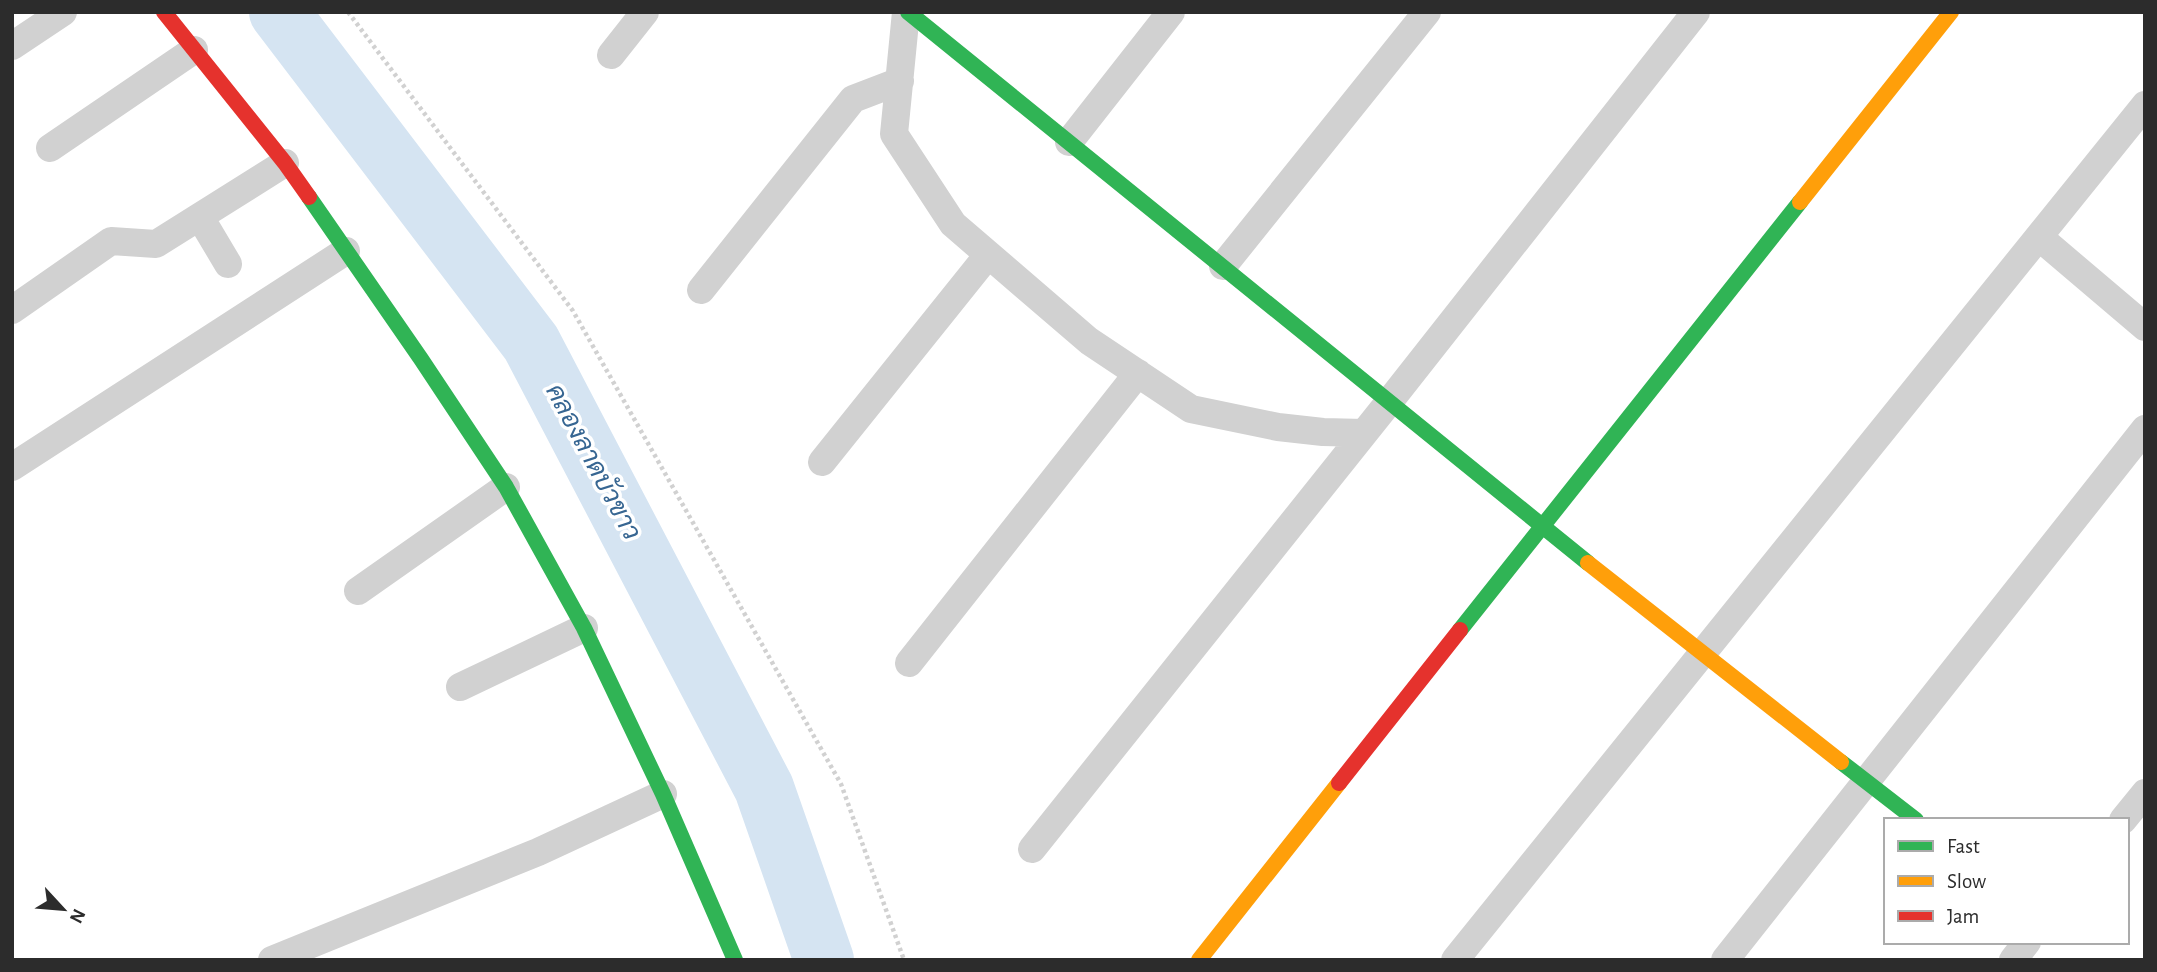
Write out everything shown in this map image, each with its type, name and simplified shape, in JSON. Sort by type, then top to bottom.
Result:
[{"type":"street","points":[[12,46],[63,12]]},
{"type":"street","points":[[164,12],[285,163],[506,487],[584,628],[663,794],[735,960]]},
{"type":"street","points":[[611,55],[645,12]]},
{"type":"street","points":[[907,12],[894,134],[953,224],[1089,341],[1191,409],[1278,427],[1364,433]]},
{"type":"street","points":[[907,12],[1389,402],[1913,818]]},
{"type":"street","points":[[1069,142],[1171,12]]},
{"type":"street","points":[[1223,266],[1427,12]]},
{"type":"street","points":[[1032,849],[1696,12]]},
{"type":"street","points":[[1199,960],[1951,12]]},
{"type":"street","points":[[50,148],[194,50]]},
{"type":"street","points":[[701,290],[853,99],[900,81]]},
{"type":"street","points":[[1455,960],[2145,105]]},
{"type":"street","points":[[12,310],[111,241],[156,244],[285,163]]},
{"type":"street","points":[[200,217],[228,264]]},
{"type":"street","points":[[2039,237],[2145,327]]},
{"type":"street","points":[[12,467],[346,251]]},
{"type":"street","points":[[822,462],[988,255]]},
{"type":"street","points":[[909,663],[1138,373]]},
{"type":"street","points":[[1725,960],[2145,429]]},
{"type":"street","points":[[358,591],[506,487]]},
{"type":"street","points":[[460,687],[584,628]]},
{"type":"street","points":[[2125,818],[2145,793]]},
{"type":"street","points":[[272,960],[538,852],[663,794]]},
{"type":"street","points":[[2013,960],[2025,944]]},
{"type":"path","points":[[348,12],[573,311],[841,784],[904,960]]},
{"type":"waterway","name":"คลองลาดบัวขาว","points":[[279,12],[531,343],[764,788],[824,960]]},
{"type":"traffic: fast","points":[[908,12],[1588,563]]},
{"type":"traffic: fast","points":[[309,197],[506,487],[584,628],[663,794],[735,960]]},
{"type":"traffic: fast","points":[[1460,630],[1800,202]]},
{"type":"traffic: fast","points":[[1841,762],[1913,818]]},
{"type":"traffic: slow","points":[[1800,202],[1951,12]]},
{"type":"traffic: slow","points":[[1588,563],[1841,762]]},
{"type":"traffic: slow","points":[[1199,960],[1339,783]]},
{"type":"traffic: jam","points":[[164,12],[309,197]]},
{"type":"traffic: jam","points":[[1339,783],[1460,630]]}]
